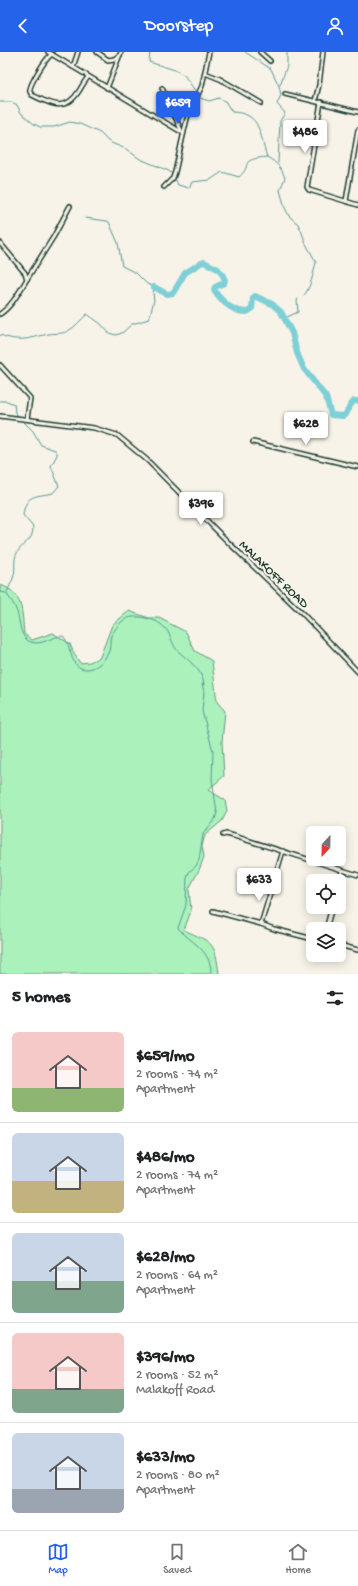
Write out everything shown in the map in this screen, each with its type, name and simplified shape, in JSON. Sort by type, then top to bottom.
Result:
[{"type":"street","points":[[48,52],[88,78],[183,133]]},
{"type":"street","points":[[73,67],[78,52]]},
{"type":"street","points":[[97,52],[108,60],[114,59],[120,54]]},
{"type":"street","points":[[164,187],[173,178],[175,173],[188,115],[202,86],[208,52]]},
{"type":"street","points":[[260,52],[270,61]]},
{"type":"street","points":[[315,101],[319,85],[323,52]]},
{"type":"street","points":[[52,54],[47,59],[30,87],[30,92],[32,95],[55,105],[62,105],[74,97],[88,78]]},
{"type":"street","points":[[107,88],[120,54]]},
{"type":"street","points":[[205,73],[233,86],[261,103]]},
{"type":"street","points":[[162,88],[177,126],[183,133]]},
{"type":"street","points":[[285,94],[358,112]]},
{"type":"street","points":[[321,102],[307,187],[309,190],[358,205]]},
{"type":"street","points":[[346,201],[358,130]]},
{"type":"street","points":[[0,314],[6,310],[15,298],[54,236],[70,206]]},
{"type":"street","points":[[0,243],[25,273],[26,279]]},
{"type":"street","points":[[0,364],[30,398],[26,419]]},
{"type":"street","name":"MALAKOFF ROAD","points":[[0,416],[94,428],[117,435],[147,460],[302,614],[358,672]]},
{"type":"street","points":[[253,442],[358,467]]},
{"type":"street","points":[[223,835],[226,834],[234,836],[358,875]]},
{"type":"street","points":[[261,924],[283,851]]},
{"type":"street","points":[[341,874],[342,870]]},
{"type":"street","points":[[212,911],[306,937]]},
{"type":"street","points":[[346,947],[358,950]]},
{"type":"green space","points":[[0,585],[8,588],[18,598],[22,612],[24,634],[32,640],[53,633],[70,644],[80,663],[90,662],[100,657],[112,625],[129,611],[149,618],[159,618],[186,632],[195,651],[212,661],[217,702],[225,711],[222,742],[224,776],[208,790],[225,800],[227,811],[222,821],[205,835],[202,846],[204,857],[189,889],[191,911],[184,930],[206,941],[214,949],[219,974],[0,974]]},
{"type":"waterway","points":[[150,52],[149,62],[175,70],[184,75],[196,92]]},
{"type":"waterway","points":[[245,52],[271,69],[279,86],[281,95],[277,104],[285,113],[280,121],[278,163]]},
{"type":"waterway","points":[[280,85],[287,66],[287,52]]},
{"type":"waterway","points":[[200,98],[209,101],[219,98],[225,101],[232,112],[242,113],[249,116],[258,126],[267,157],[276,163],[282,171],[285,178],[280,190],[285,208],[289,216],[298,224],[306,244],[316,262],[310,285],[303,296]]},
{"type":"waterway","points":[[0,102],[12,102],[17,105],[21,113],[40,127],[54,127],[70,122],[80,124],[100,133],[109,142],[126,149],[140,159],[169,171],[173,175]]},
{"type":"waterway","points":[[175,178],[178,185],[189,188],[192,182],[210,180],[222,172],[239,177],[243,173],[249,161],[267,157]]},
{"type":"waterway","points":[[0,335],[19,339],[64,333],[73,328],[87,314],[101,324],[109,333],[116,335],[122,333],[132,324],[149,319],[154,300],[154,287],[147,284],[136,273],[122,266],[118,243],[109,222],[85,218]]},
{"type":"waterway","points":[[154,287],[167,294],[173,293],[185,273],[201,263],[204,262],[218,269],[225,280],[224,283],[215,287],[214,290],[228,306],[242,312],[247,312],[252,309],[253,298],[255,296],[272,304],[281,312],[292,333],[297,353],[304,369],[326,397],[331,415],[343,416],[346,414],[354,401],[358,401]]},
{"type":"waterway","points":[[285,318],[298,312],[298,299]]},
{"type":"waterway","points":[[0,401],[7,401],[14,404],[15,413],[21,418]]},
{"type":"waterway","points":[[7,592],[14,575],[15,561],[19,549],[30,539],[33,532],[33,527],[23,515],[24,508],[29,499],[53,493],[59,486],[51,466],[57,452],[41,445],[33,431],[23,421]]},
{"type":"waterway","points":[[0,592],[6,593],[14,604],[22,632],[26,639],[30,642],[40,643],[63,636],[74,661],[81,668],[91,669],[101,663],[109,651],[111,635],[119,624],[127,618],[139,617],[152,620],[164,627],[177,650],[194,665],[203,679],[204,685],[202,684],[204,691],[202,711],[213,751],[212,779],[217,813],[215,819],[203,834],[199,860],[196,866],[189,872],[187,878],[186,905],[178,928],[204,953],[208,959],[211,974]]}]
